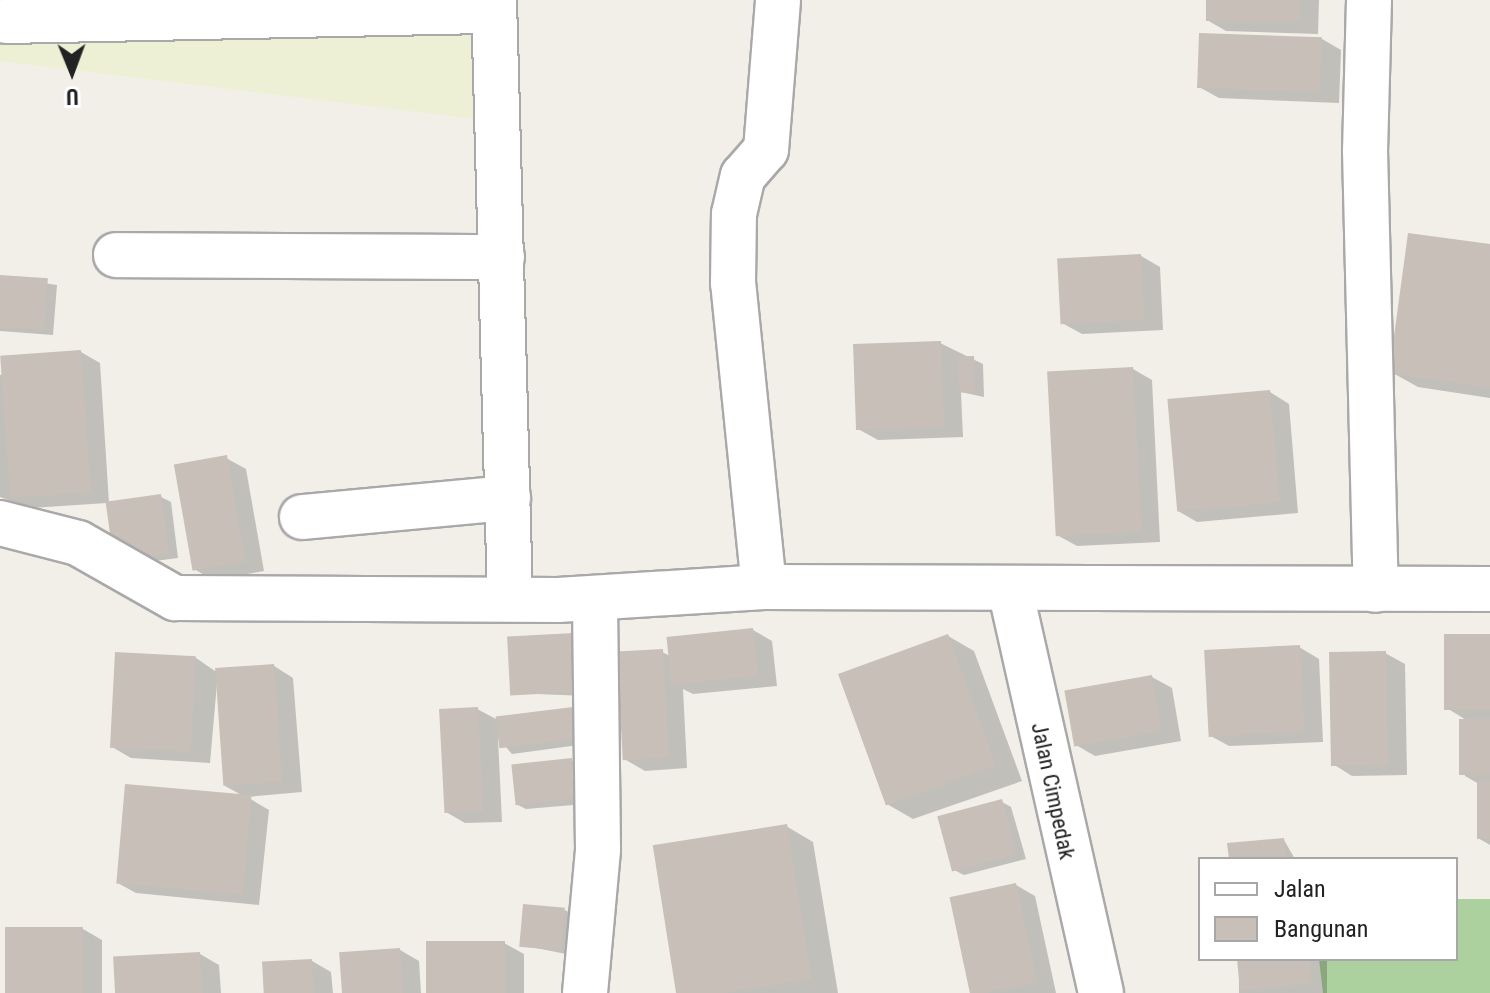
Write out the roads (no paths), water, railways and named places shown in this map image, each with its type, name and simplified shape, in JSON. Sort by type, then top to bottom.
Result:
[{"type":"street","points":[[764,587],[733,283],[734,214],[743,176],[766,150],[778,0]]},
{"type":"street","points":[[1369,0],[1365,150],[1376,590]]},
{"type":"street","points":[[6,21],[494,6],[510,599]]},
{"type":"street","points":[[116,255],[502,257]]},
{"type":"street","points":[[302,517],[508,498]]},
{"type":"street","points":[[0,523],[78,543],[175,598],[595,599],[764,587],[1490,589]]},
{"type":"street","name":"Jalan Cimpedak","points":[[1010,589],[1101,993]]},
{"type":"street","points":[[585,993],[598,849],[595,599]]}]
